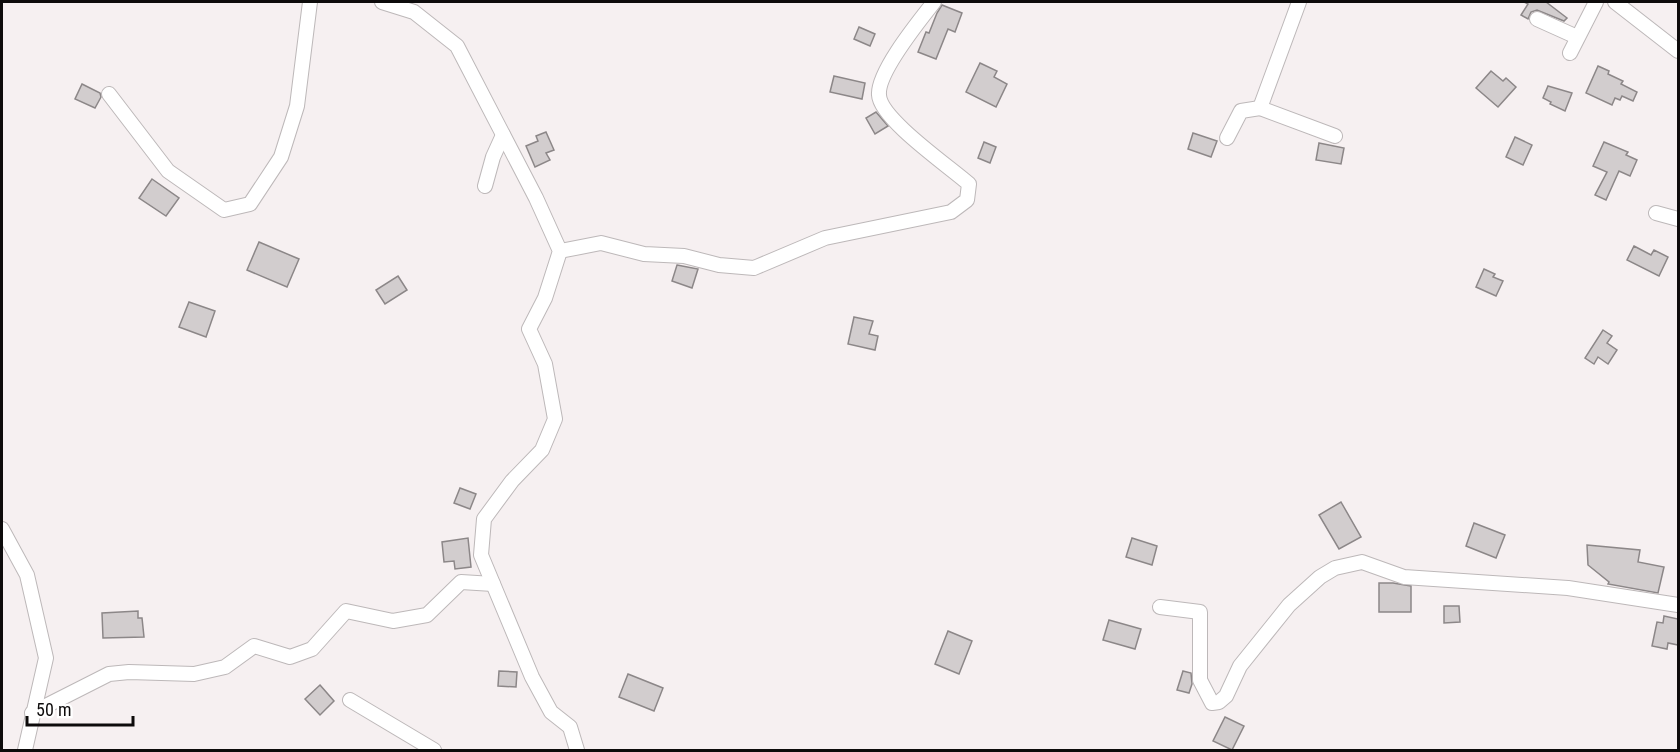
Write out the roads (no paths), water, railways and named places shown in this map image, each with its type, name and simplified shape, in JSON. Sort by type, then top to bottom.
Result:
[{"type":"street","points":[[109,94],[168,171],[224,210],[250,204],[281,158],[297,106],[310,2]]},
{"type":"street","points":[[382,2],[414,12],[457,46],[536,198],[560,251],[545,298],[529,329],[545,364],[555,419],[542,450],[512,482],[484,519],[481,555],[532,677],[551,712],[570,727],[577,750]]},
{"type":"street","points":[[560,251],[601,243],[644,254],[684,256],[719,265],[754,268],[825,238],[951,212],[967,200],[969,184],[932,152],[911,138],[885,111],[879,95],[885,71],[912,29],[934,2]]},
{"type":"street","points":[[1260,108],[1299,2]]},
{"type":"street","points":[[1570,53],[1596,2]]},
{"type":"street","points":[[1615,2],[1678,51]]},
{"type":"street","points":[[1537,19],[1577,37]]},
{"type":"street","points":[[1227,138],[1241,111],[1260,108],[1335,136]]},
{"type":"street","points":[[485,186],[493,157],[503,135]]},
{"type":"street","points":[[1656,213],[1678,219]]},
{"type":"street","points":[[2,529],[27,575],[46,658],[25,750]]},
{"type":"street","points":[[1160,607],[1200,612],[1200,680],[1212,704],[1226,696],[1240,666],[1289,605],[1320,577],[1335,568],[1362,562],[1404,577],[1568,588],[1678,605]]},
{"type":"street","points":[[32,713],[108,674],[129,672],[194,674],[225,667],[254,646],[290,657],[312,649],[346,611],[393,621],[427,615],[461,582],[493,584]]},
{"type":"street","points":[[350,700],[434,750]]}]
